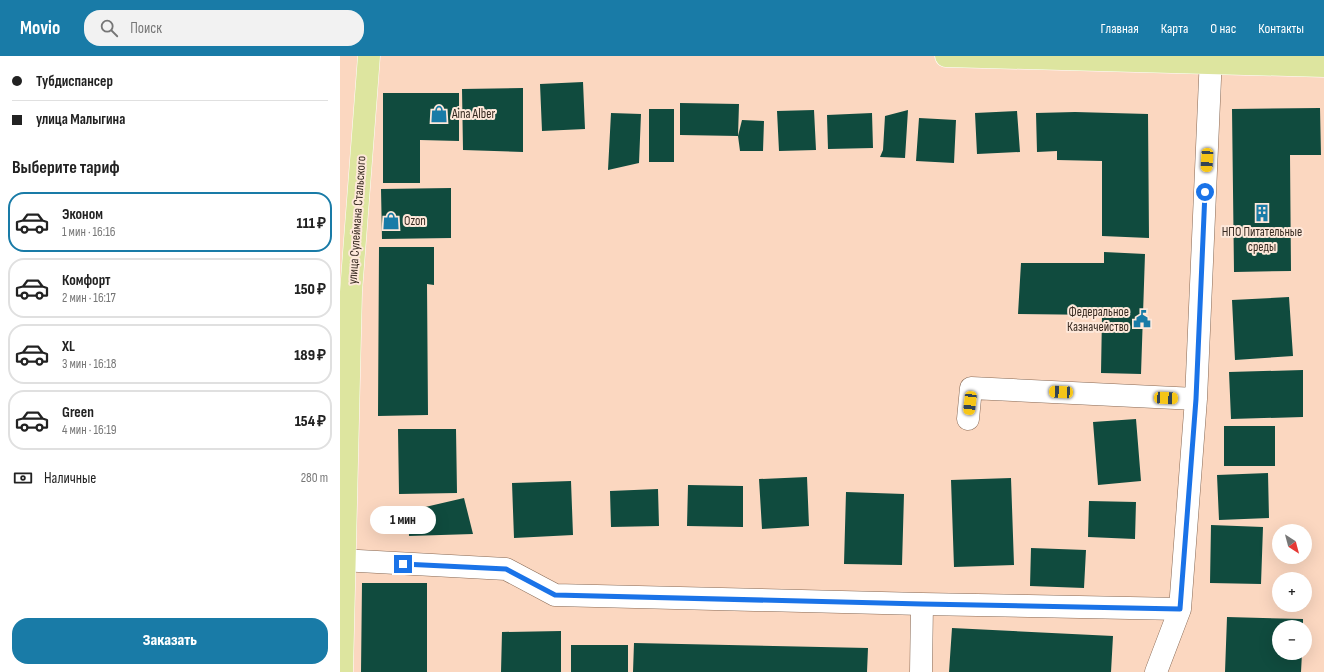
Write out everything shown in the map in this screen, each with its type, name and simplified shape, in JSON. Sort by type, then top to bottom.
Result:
[{"type":"main road","name":"улица Сулеймана Стальского","points":[[340,496],[346,314],[362,56]]},
{"type":"main road","name":"улица Сулеймана Стальского","points":[[342,672],[345,314],[369,56]]},
{"type":"main road","points":[[946,56],[1211,60],[1324,66]]},
{"type":"street","points":[[1156,672],[1180,609],[1196,399],[1211,60]]},
{"type":"street","points":[[968,419],[971,388],[1196,399]]},
{"type":"street","points":[[342,560],[506,569],[555,595],[1180,609]]},
{"type":"street","points":[[921,672],[922,604]]},
{"type":"building","points":[[583,82],[585,129],[542,131],[540,84]]},
{"type":"building","points":[[523,88],[523,152],[463,150],[462,89]]},
{"type":"building","points":[[383,93],[459,93],[459,141],[420,140],[420,183],[383,183]]},
{"type":"building","points":[[680,103],[739,104],[738,136],[680,135]]},
{"type":"building","name":"НПО Питательные среды","points":[[1320,108],[1321,155],[1290,155],[1291,271],[1234,272],[1232,109]]},
{"type":"building","points":[[649,109],[674,109],[674,162],[649,162]]},
{"type":"building","points":[[814,110],[816,150],[779,151],[777,111]]},
{"type":"building","points":[[908,110],[905,158],[880,157],[883,150],[885,116]]},
{"type":"building","points":[[1017,111],[1020,152],[977,154],[975,113]]},
{"type":"building","points":[[1075,112],[1148,114],[1149,238],[1102,236],[1102,161],[1057,160],[1057,151],[1037,152],[1036,113]]},
{"type":"building","points":[[611,113],[641,114],[639,163],[608,170]]},
{"type":"building","points":[[872,113],[873,148],[828,149],[827,115]]},
{"type":"building","points":[[919,118],[956,120],[954,163],[916,161]]},
{"type":"building","points":[[742,120],[764,121],[763,151],[740,151],[738,136]]},
{"type":"building","points":[[451,188],[451,238],[382,239],[381,189]]},
{"type":"building","points":[[379,247],[434,247],[434,285],[427,284],[428,415],[378,416]]},
{"type":"building","points":[[1104,252],[1145,254],[1141,374],[1101,373],[1102,315],[1018,314],[1021,263],[1104,263]]},
{"type":"building","points":[[1289,297],[1293,356],[1235,360],[1232,300]]},
{"type":"building","points":[[1303,370],[1303,417],[1231,419],[1229,372]]},
{"type":"building","points":[[1136,419],[1141,481],[1098,485],[1093,422]]},
{"type":"building","points":[[1224,426],[1275,426],[1275,466],[1224,466]]},
{"type":"building","points":[[398,429],[456,429],[457,493],[399,494]]},
{"type":"building","points":[[1268,473],[1269,518],[1219,520],[1217,475]]},
{"type":"building","points":[[807,477],[809,526],[762,529],[759,479]]},
{"type":"building","points":[[1011,478],[1014,565],[954,567],[951,480]]},
{"type":"building","points":[[571,481],[573,535],[514,538],[512,483]]},
{"type":"building","points":[[688,485],[743,486],[743,527],[687,526]]},
{"type":"building","points":[[658,489],[659,526],[611,527],[610,491]]},
{"type":"building","points":[[846,492],[904,494],[902,565],[844,564]]},
{"type":"building","points":[[464,498],[473,534],[409,536],[408,511]]},
{"type":"building","points":[[1089,501],[1136,502],[1135,539],[1088,537]]},
{"type":"building","points":[[1211,525],[1263,527],[1261,584],[1210,583]]},
{"type":"building","points":[[1031,548],[1086,550],[1084,588],[1030,586]]},
{"type":"building","points":[[362,583],[427,583],[427,672],[361,672]]},
{"type":"building","points":[[1227,617],[1303,619],[1272,620],[1272,660],[1302,660],[1301,672],[1225,672]]},
{"type":"building","points":[[952,628],[1113,636],[1111,672],[949,672]]},
{"type":"building","points":[[561,631],[561,672],[501,672],[502,632]]},
{"type":"building","points":[[634,643],[868,648],[867,672],[633,672]]},
{"type":"building","points":[[571,645],[628,645],[628,672],[571,672]]},
{"type":"place","name":"Aina Alber","points":[[439,114]]},
{"type":"place","name":"НПО Питательные среды","points":[[1262,213]]},
{"type":"place","name":"Ozon","points":[[391,221]]},
{"type":"place","name":"Федеральное Казначейство","points":[[1142,319]]},
{"type":"route","points":[[403,564],[506,569],[555,595],[1180,609],[1196,399],[1205,192]]}]
